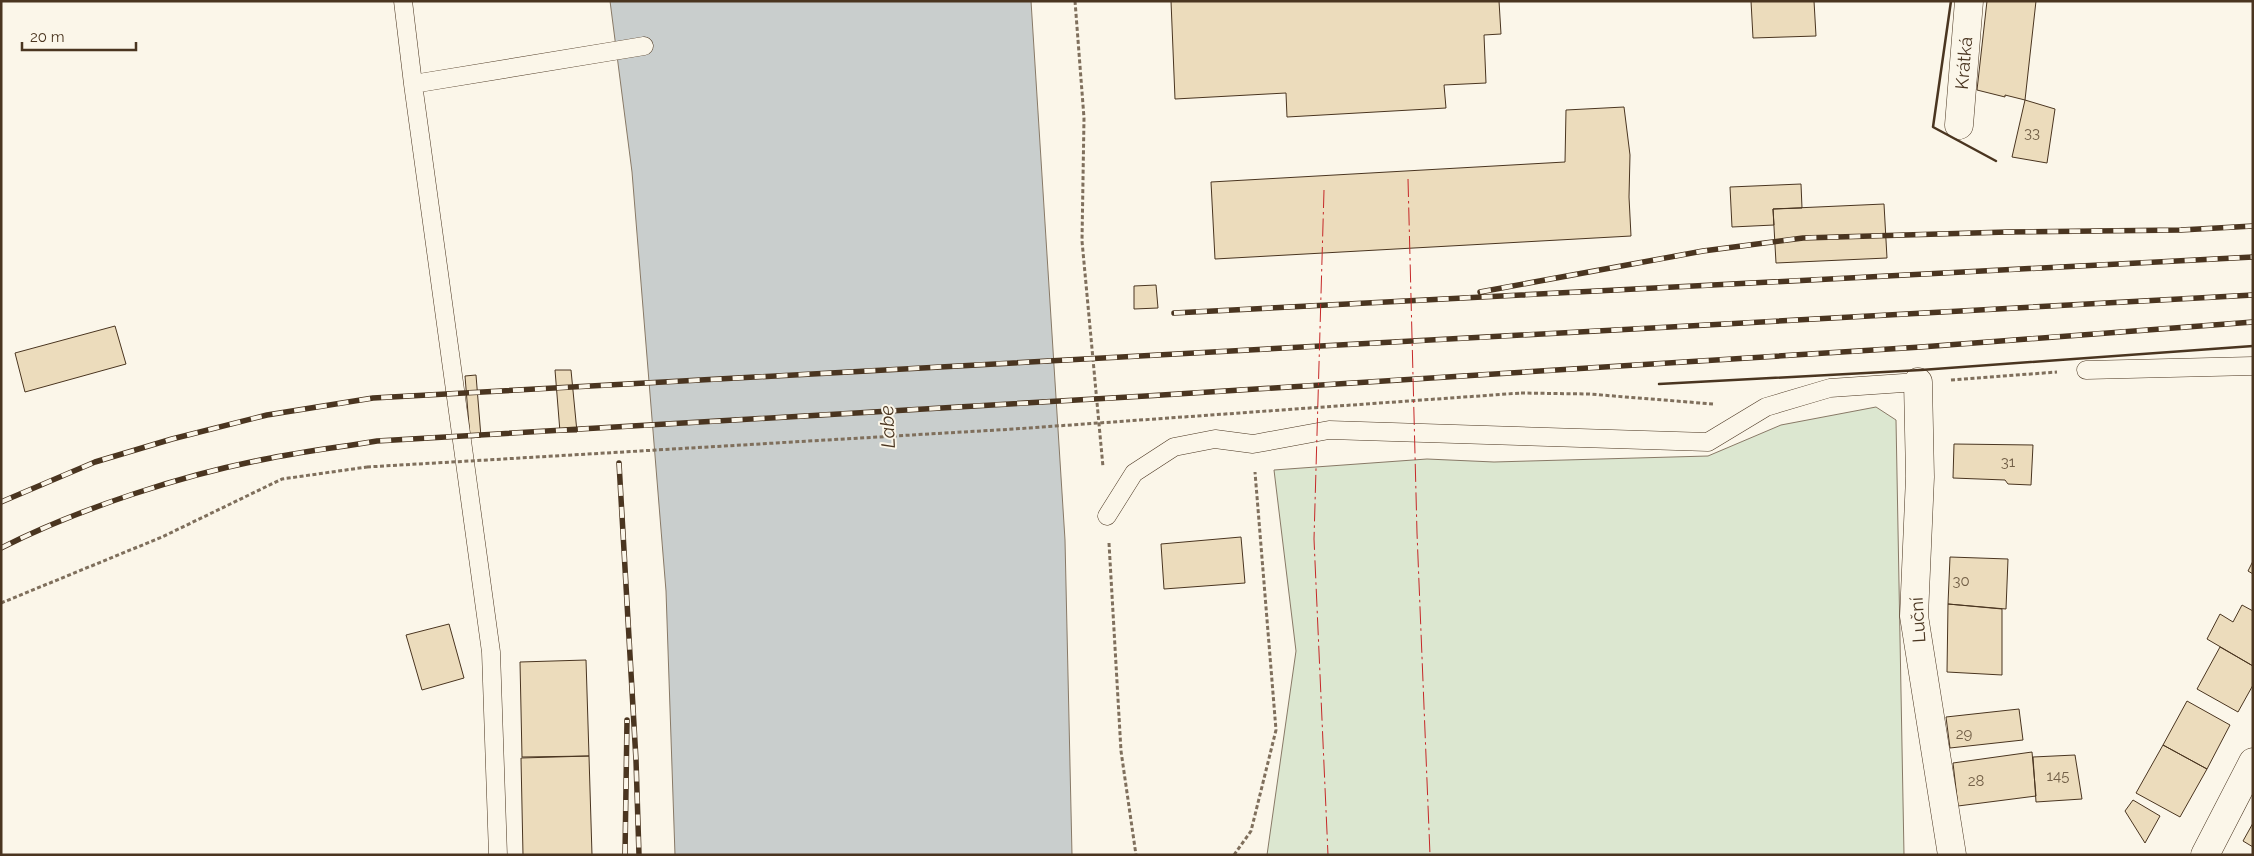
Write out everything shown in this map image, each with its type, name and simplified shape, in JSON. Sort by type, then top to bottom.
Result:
[{"type":"street","name":"Krátká","points":[[1959,125],[1970,1]]},
{"type":"street","name":"Luční","points":[[1918,382],[1920,477],[1914,616],[1952,855]]},
{"type":"street","points":[[2205,855],[2253,762]]},
{"type":"lane","points":[[403,1],[491,652],[498,855]]},
{"type":"lane","points":[[413,84],[644,46]]},
{"type":"lane","points":[[2086,370],[2253,366]]},
{"type":"lane","points":[[1107,516],[1134,473],[1174,447],[1215,439],[1253,444],[1329,430],[1708,442],[1766,407],[1830,388],[1918,382]]},
{"type":"path","points":[[1075,1],[1084,118],[1082,241],[1107,516],[1121,751],[1136,855]]},
{"type":"path","points":[[1918,382],[2086,370]]},
{"type":"path","points":[[1,602],[162,537],[282,480],[367,466],[1014,429],[1521,392],[1589,394],[1673,402],[1766,407]]},
{"type":"path","points":[[1234,855],[1251,831],[1276,730],[1253,444]]},
{"type":"green space","points":[[1876,407],[1896,420],[1904,855],[1267,855],[1296,651],[1274,470],[1427,459],[1494,462],[1708,456],[1781,425]]},
{"type":"water","name":"Labe","points":[[610,1],[1031,1],[1065,540],[1072,855],[675,855],[666,591],[632,172]]},
{"type":"building","points":[[1171,1],[1499,1],[1501,34],[1484,35],[1486,83],[1444,85],[1446,108],[1287,117],[1286,93],[1175,99]]},
{"type":"building","points":[[1751,1],[1814,1],[1816,36],[1753,38]]},
{"type":"building","points":[[1987,1],[2036,1],[2025,100],[1977,90]]},
{"type":"building","points":[[2025,100],[2055,109],[2047,163],[2012,157]]},
{"type":"building","points":[[1624,107],[1630,155],[1629,197],[1631,236],[1215,259],[1211,182],[1565,162],[1566,110]]},
{"type":"building","points":[[1801,184],[1802,208],[1773,209],[1774,225],[1732,227],[1730,187]]},
{"type":"building","points":[[1884,204],[1887,258],[1776,263],[1773,209]]},
{"type":"building","points":[[1156,285],[1158,308],[1134,309],[1134,286]]},
{"type":"building","points":[[115,326],[126,364],[25,392],[15,353]]},
{"type":"building","points":[[555,370],[571,370],[577,432],[560,432]]},
{"type":"building","points":[[476,375],[481,437],[470,438],[465,376]]},
{"type":"building","points":[[1954,444],[2033,445],[2031,485],[2008,484],[2005,480],[1953,478]]},
{"type":"building","points":[[1241,537],[1245,583],[1164,589],[1161,544]]},
{"type":"building","points":[[1950,557],[2008,559],[2006,609],[1948,604]]},
{"type":"building","points":[[2253,561],[2253,574],[2248,571]]},
{"type":"building","points":[[1948,604],[2002,609],[2002,675],[1947,672]]},
{"type":"building","points":[[2242,605],[2253,611],[2253,666],[2207,639],[2220,614],[2233,622]]},
{"type":"building","points":[[449,624],[464,678],[422,690],[406,635]]},
{"type":"building","points":[[2220,647],[2253,666],[2253,685],[2238,712],[2197,689]]},
{"type":"building","points":[[586,660],[589,756],[522,757],[520,662]]},
{"type":"building","points":[[2187,701],[2230,725],[2207,769],[2163,745]]},
{"type":"building","points":[[2019,709],[2023,740],[1950,748],[1946,717]]},
{"type":"building","points":[[2163,745],[2207,769],[2180,817],[2136,793]]},
{"type":"building","points":[[2032,752],[2036,796],[1958,806],[1953,763]]},
{"type":"building","points":[[2075,755],[2082,799],[2036,802],[2033,757]]},
{"type":"building","points":[[589,756],[592,855],[523,855],[521,758]]},
{"type":"building","points":[[2133,800],[2160,816],[2145,843],[2125,811]]},
{"type":"building","points":[[2253,823],[2253,847],[2243,841]]},
{"type":"railway","points":[[1480,292],[1703,251],[1803,238],[2007,232],[2181,230],[2253,226]]},
{"type":"railway","points":[[1174,313],[2253,257]]},
{"type":"railway","points":[[1,502],[95,462],[172,439],[267,415],[373,398],[2253,295]]},
{"type":"railway","points":[[1,548],[64,519],[98,506],[204,473],[297,453],[377,441],[1146,396],[1921,347],[2253,322]]},
{"type":"railway","points":[[619,463],[636,760],[639,855]]},
{"type":"railway","points":[[625,855],[627,720]]},
{"type":"wall","points":[[1951,1],[1933,127],[1996,161]]},
{"type":"wall","points":[[1659,384],[1921,370],[2253,346]]},
{"type":"power","points":[[1408,179],[1417,533],[1430,855]]},
{"type":"power","points":[[1324,190],[1314,539],[1328,855]]}]
